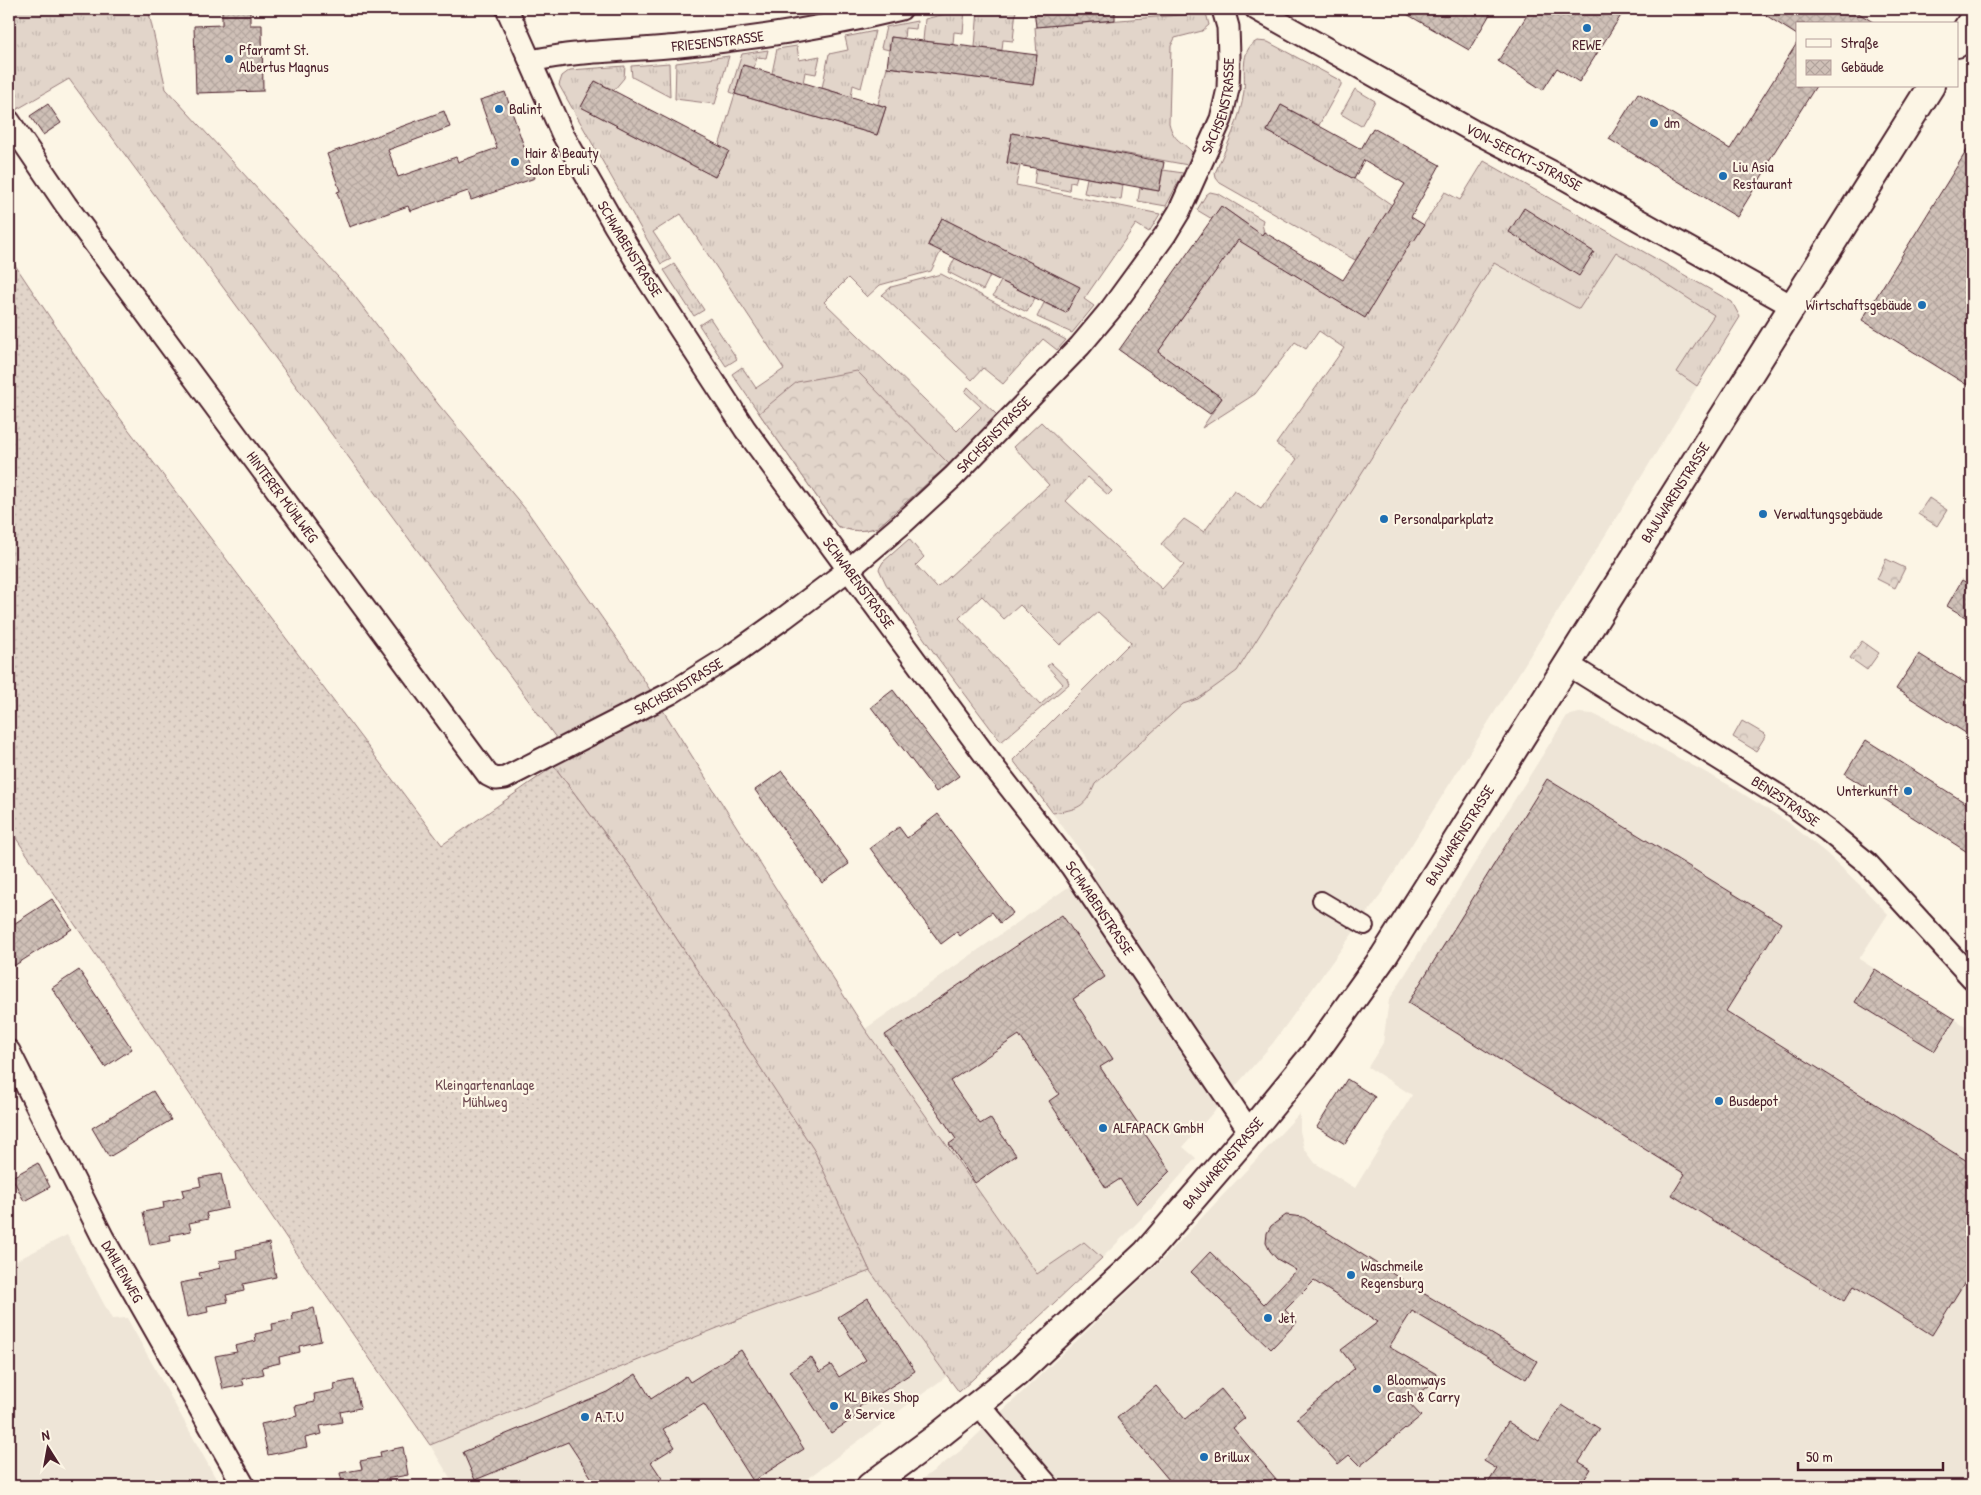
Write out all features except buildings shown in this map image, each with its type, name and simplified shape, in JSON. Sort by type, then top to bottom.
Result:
[{"type":"street","name":"SCHWABENSTRASSE","points":[[507,9],[562,133],[648,280],[745,429],[993,766],[1071,866],[1250,1132]]},
{"type":"street","name":"FRIESENSTRASSE","points":[[531,61],[565,56],[743,40],[820,28],[901,9]]},
{"type":"street","name":"VON-SEECKT-STRASSE","points":[[1256,9],[1473,131],[1562,177],[1792,306]]},
{"type":"street","name":"SACHSENSTRASSE","points":[[596,732],[671,693],[732,654],[848,570],[953,477],[1080,346],[1111,309],[1165,235],[1179,212],[1221,119],[1228,89],[1230,56],[1228,10]]},
{"type":"street","points":[[1958,42],[1972,20]]},
{"type":"street","name":"BAJUWARENSTRASSE","points":[[870,1486],[1016,1374],[1146,1253],[1314,1054],[1384,956],[1930,88]]},
{"type":"street","name":"HINTERER MÜHLWEG","points":[[9,121],[66,205],[488,775],[496,779],[505,778],[596,732]]},
{"type":"street","name":"BENZSTRASSE","points":[[1566,664],[1784,799],[1828,831],[1868,863],[1972,978]]},
{"type":"street","points":[[1321,900],[1365,926]]},
{"type":"street","name":"DAHLIENWEG","points":[[9,1051],[103,1238],[244,1486]]},
{"type":"street","points":[[979,1404],[1048,1486]]},
{"type":"shaded area","points":[[1484,161],[1732,302],[1740,317],[1377,900],[1273,1043],[1183,1147],[1196,1158],[1153,1207],[1102,1258],[1084,1242],[1037,1275],[865,1029],[1094,869],[1013,760],[1288,490]]},
{"type":"shaded area","points":[[1579,713],[1593,714],[1636,735],[1729,785],[1788,822],[1826,853],[1888,914],[1859,959],[1972,1030],[1972,1164],[1726,1011],[1781,923],[1548,779],[1408,1003],[1685,1174],[1673,1195],[1844,1301],[1854,1286],[1932,1335],[1972,1270],[1972,1486],[913,1486],[959,1452],[1162,1260],[1300,1113],[1300,1131],[1304,1148],[1315,1163],[1355,1188],[1412,1095],[1368,1067],[1383,1043],[1389,1000],[1567,716]]},
{"type":"shaded area","points":[[67,1235],[112,1319],[127,1318],[220,1486],[9,1486],[9,1264]]},
{"type":"shaded area","points":[[870,1271],[947,1376],[797,1486],[455,1486],[430,1445],[747,1316]]},
{"type":"green space","points":[[9,9],[148,9],[166,89],[349,289],[438,404],[527,511],[626,652],[865,1029],[1037,1274],[1084,1242],[1102,1258],[959,1392],[870,1271],[813,1150],[632,870],[554,766],[568,754],[69,79],[9,114]]},
{"type":"green space","points":[[965,9],[963,33],[954,32],[953,44],[923,41],[925,19]]},
{"type":"green space","points":[[978,9],[1016,9],[1013,41],[1003,40],[1002,50],[975,47]]},
{"type":"green space","points":[[1192,9],[1205,9],[1209,25],[1202,31],[1175,38],[1171,46],[1169,123],[1173,134],[1192,152],[1188,165],[1012,133],[1007,163],[1020,166],[1016,185],[1160,214],[1149,232],[1136,224],[1084,299],[1094,306],[1072,333],[1037,317],[1044,303],[1066,313],[1079,287],[942,218],[928,244],[941,251],[931,271],[880,285],[867,297],[848,278],[824,302],[957,431],[981,407],[965,392],[968,387],[997,415],[949,464],[878,527],[867,530],[858,531],[837,526],[732,374],[742,367],[756,388],[784,369],[681,214],[653,232],[671,259],[661,264],[559,85],[562,76],[570,70],[625,66],[624,78],[614,90],[595,81],[581,107],[715,177],[728,151],[719,146],[735,94],[877,135],[886,107],[878,104],[887,67],[1033,85],[1037,55],[1035,27],[1192,14]]},
{"type":"green space","points":[[917,21],[916,29],[905,28],[904,39],[891,37],[889,50],[881,48],[886,27]]},
{"type":"green space","points":[[875,31],[861,88],[853,85],[851,97],[822,88],[829,54],[848,50],[845,37]]},
{"type":"green space","points":[[1257,41],[1268,42],[1341,81],[1341,85],[1319,125],[1281,105],[1267,131],[1354,179],[1392,205],[1381,222],[1413,241],[1445,192],[1460,200],[1484,161],[1732,302],[1740,317],[1697,386],[1677,372],[1714,315],[1616,252],[1579,309],[1494,263],[1237,671],[1198,699],[1183,704],[1095,784],[1084,803],[1069,810],[1053,813],[1013,760],[1131,642],[1098,612],[1060,645],[1020,605],[1004,619],[982,596],[959,618],[1040,705],[1063,684],[1047,666],[1051,663],[1067,678],[1069,684],[1001,742],[937,657],[886,584],[879,569],[883,562],[909,539],[924,557],[916,565],[937,588],[1049,485],[1014,447],[1041,422],[1112,491],[1108,495],[1088,477],[1066,501],[1162,589],[1184,565],[1161,544],[1184,519],[1204,532],[1234,490],[1261,509],[1297,459],[1276,444],[1344,348],[1319,331],[1306,349],[1295,342],[1255,394],[1202,428],[1222,398],[1176,365],[1146,369],[1248,225],[1221,206],[1212,219],[1197,210],[1210,192],[1219,194],[1263,220],[1264,232],[1253,249],[1364,317],[1397,263],[1366,244],[1355,260],[1220,183],[1216,178],[1215,173],[1240,112],[1244,91],[1244,63],[1246,56],[1251,45]]},
{"type":"green space","points":[[797,46],[799,60],[820,56],[816,74],[805,72],[803,83],[772,73],[777,49]]},
{"type":"green space","points":[[768,50],[766,58],[757,57],[754,68],[743,65],[735,94],[730,92],[742,54]]},
{"type":"green space","points":[[729,56],[715,104],[675,99],[676,63]]},
{"type":"green space","points":[[669,63],[670,97],[632,77],[631,66]]},
{"type":"green space","points":[[1355,89],[1375,101],[1361,126],[1341,114]]},
{"type":"green space","points":[[1036,169],[1077,176],[1075,183],[1070,182],[1069,191],[1034,184]]},
{"type":"green space","points":[[1163,170],[1183,173],[1166,206],[1138,201],[1140,188],[1159,191]]},
{"type":"green space","points":[[1087,178],[1123,185],[1121,200],[1084,193]]},
{"type":"green space","name":"Kleingartenanlage Mühlweg","points":[[9,256],[95,385],[442,845],[554,766],[632,870],[814,1150],[870,1271],[747,1316],[430,1445],[306,1267],[9,828]]},
{"type":"green space","points":[[955,258],[990,276],[983,290],[948,272]]},
{"type":"green space","points":[[674,264],[704,310],[694,316],[664,270]]},
{"type":"green space","points":[[941,274],[1066,340],[1057,350],[1043,339],[1003,384],[983,368],[972,380],[882,295],[891,287]]},
{"type":"green space","points":[[1001,281],[1035,298],[1027,312],[993,296]]},
{"type":"green space","points":[[710,318],[737,359],[726,366],[699,325]]},
{"type":"green space","points":[[857,371],[949,464],[878,527],[858,531],[837,526],[759,413],[797,382]]},
{"type":"green space","points":[[1929,498],[1947,510],[1937,526],[1918,514]]},
{"type":"green space","points":[[1886,559],[1905,568],[1895,588],[1877,579]]},
{"type":"green space","points":[[1862,641],[1879,653],[1867,670],[1850,658]]},
{"type":"green space","points":[[1742,721],[1766,735],[1756,751],[1733,737]]},
{"type":"place","name":"REWE","points":[[1587,28]]},
{"type":"place","name":"Pfarramt St. Albertus Magnus","points":[[229,59]]},
{"type":"place","name":"Balint","points":[[499,109]]},
{"type":"place","name":"dm","points":[[1654,123]]},
{"type":"place","name":"Hair & Beauty Salon Ebruli","points":[[515,162]]},
{"type":"place","name":"Liu Asia Restaurant","points":[[1723,176]]},
{"type":"place","name":"Wirtschaftsgebäude","points":[[1922,305]]},
{"type":"place","name":"Verwaltungsgebäude","points":[[1763,514]]},
{"type":"place","name":"Personalparkplatz","points":[[1384,519]]},
{"type":"place","name":"Unterkunft","points":[[1908,791]]},
{"type":"place","name":"Busdepot","points":[[1719,1101]]},
{"type":"place","name":"ALFAPACK GmbH","points":[[1103,1128]]},
{"type":"place","name":"Waschmeile Regensburg","points":[[1351,1275]]},
{"type":"place","name":"Jet","points":[[1268,1318]]},
{"type":"place","name":"Bloomways Cash & Carry","points":[[1377,1389]]},
{"type":"place","name":"KL Bikes Shop & Service","points":[[834,1406]]},
{"type":"place","name":"A.T.U","points":[[585,1417]]},
{"type":"place","name":"Brillux","points":[[1204,1457]]}]
